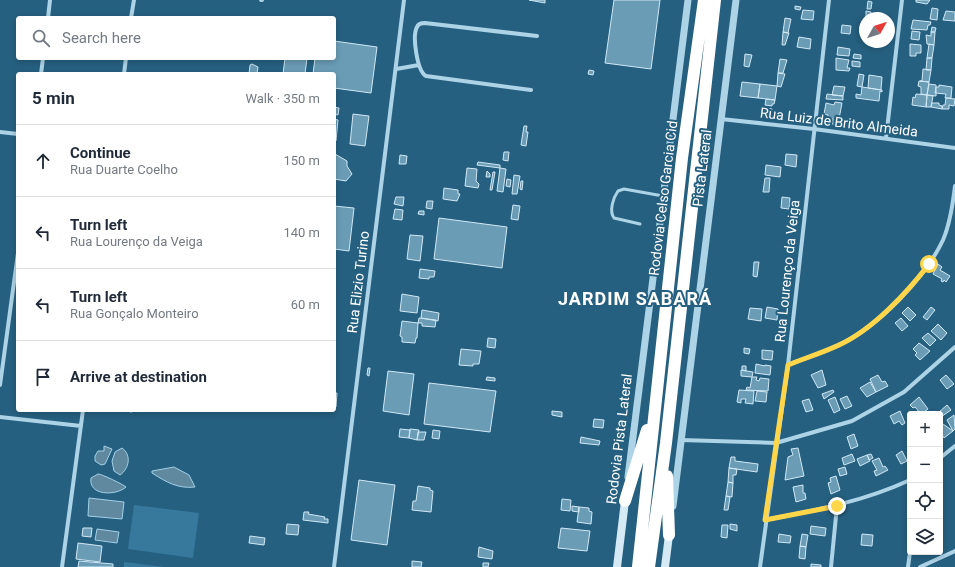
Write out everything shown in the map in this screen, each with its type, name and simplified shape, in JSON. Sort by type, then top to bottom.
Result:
[{"type":"highway","name":"Rodovia Celso Garcia Cid","points":[[638,567],[682,158],[704,0]]},
{"type":"highway","name":"Rodovia Celso Garcia Cid","points":[[649,567],[666,443],[715,0]]},
{"type":"highway","points":[[625,501],[655,404]]},
{"type":"highway","points":[[666,443],[669,535]]},
{"type":"main road","name":"Rodovia Pista Lateral","points":[[617,567],[625,501]]},
{"type":"main road","points":[[665,567],[669,535]]},
{"type":"street","points":[[48,16],[50,0]]},
{"type":"street","points":[[131,16],[134,0]]},
{"type":"street","name":"Rua Elizio Turino","points":[[334,567],[404,0]]},
{"type":"street","points":[[663,196],[688,0]]},
{"type":"street","name":"Pista Lateral","points":[[681,440],[736,0]]},
{"type":"street","name":"Rua Lourenço da Veiga","points":[[760,567],[765,520],[788,365],[829,0]]},
{"type":"street","points":[[886,138],[902,0]]},
{"type":"street","points":[[531,90],[426,76],[422,74],[415,45],[416,28],[420,24],[537,36]]},
{"type":"street","points":[[42,72],[43,60]]},
{"type":"street","points":[[124,72],[126,60]]},
{"type":"street","points":[[396,69],[419,65]]},
{"type":"street","name":"Rua Luiz de Brito Almeida","points":[[721,118],[814,128],[955,148]]},
{"type":"street","points":[[0,132],[16,134]]},
{"type":"street","points":[[788,365],[840,344],[879,319],[913,286],[929,264],[944,239],[955,186]]},
{"type":"street","name":"Rodovia Pista Lateral","points":[[625,501],[663,196]]},
{"type":"street","points":[[0,385],[16,268]]},
{"type":"street","points":[[669,535],[681,440],[776,443],[852,421],[904,392],[955,349]]},
{"type":"street","points":[[62,567],[82,412]]},
{"type":"street","points":[[0,417],[80,426]]},
{"type":"street","points":[[943,456],[955,446]]},
{"type":"street","points":[[765,520],[837,506],[885,491],[907,481]]},
{"type":"street","points":[[831,567],[837,506]]},
{"type":"street","points":[[920,567],[955,551]]},
{"type":"street","points":[[908,567],[910,555]]},
{"type":"lane","points":[[640,224],[614,218],[612,216],[612,210],[618,191],[624,189],[663,196]]},
{"type":"shaded area","points":[[104,446],[112,449],[105,464],[101,465],[95,461],[95,456],[98,451],[104,451]]},
{"type":"shaded area","points":[[122,448],[127,454],[128,462],[126,469],[120,475],[114,471],[112,461],[115,452]]},
{"type":"shaded area","points":[[174,467],[189,475],[195,487],[178,486],[152,473],[152,471]]},
{"type":"shaded area","points":[[98,474],[126,487],[122,490],[110,493],[98,491],[91,484],[91,478]]},
{"type":"shaded area","points":[[89,498],[124,502],[122,519],[88,516]]},
{"type":"shaded area","points":[[134,505],[199,513],[193,558],[128,549]]},
{"type":"shaded area","points":[[97,529],[119,532],[117,543],[95,540]]},
{"type":"shaded area","points":[[124,562],[165,567],[124,567]]},
{"type":"building","points":[[529,0],[545,0],[545,3]]},
{"type":"building","points":[[614,0],[660,0],[651,69],[605,63]]},
{"type":"building","points":[[916,0],[930,0],[927,4],[916,2]]},
{"type":"building","points":[[868,1],[872,2],[871,9],[867,9]]},
{"type":"building","points":[[795,6],[801,7],[800,10],[795,9]]},
{"type":"building","points":[[932,8],[938,9],[937,20],[930,19]]},
{"type":"building","points":[[803,10],[814,11],[813,20],[801,19]]},
{"type":"building","points":[[946,11],[955,12],[955,21],[943,20]]},
{"type":"building","points":[[785,18],[791,19],[788,33],[783,32]]},
{"type":"building","points":[[913,20],[931,22],[930,25],[928,25],[927,30],[911,29]]},
{"type":"building","points":[[842,25],[851,26],[850,34],[841,33]]},
{"type":"building","points":[[932,27],[936,28],[935,32],[931,32]]},
{"type":"building","points":[[912,31],[920,32],[919,40],[911,39]]},
{"type":"building","points":[[783,32],[789,33],[785,45],[782,45]]},
{"type":"building","points":[[931,32],[935,32],[934,45],[927,44],[926,35],[931,36]]},
{"type":"building","points":[[799,37],[811,39],[810,49],[797,47]]},
{"type":"building","points":[[336,41],[377,47],[371,93],[336,88],[336,72],[313,72],[315,60],[336,60]]},
{"type":"building","points":[[910,44],[921,45],[921,53],[916,53],[916,56],[910,56]]},
{"type":"building","points":[[929,44],[934,45],[932,58],[927,58]]},
{"type":"building","points":[[838,47],[850,49],[849,56],[837,55]]},
{"type":"building","points":[[745,54],[752,55],[749,67],[744,66]]},
{"type":"building","points":[[854,54],[861,55],[861,59],[853,58]]},
{"type":"building","points":[[836,58],[849,60],[847,68],[850,68],[849,71],[836,70]]},
{"type":"building","points":[[927,58],[932,58],[931,70],[926,70]]},
{"type":"building","points":[[780,59],[787,60],[783,73],[778,73]]},
{"type":"building","points":[[285,60],[307,60],[305,72],[283,72]]},
{"type":"building","points":[[852,61],[860,62],[860,67],[852,66]]},
{"type":"building","points":[[252,64],[258,67],[257,72],[249,72],[250,65]]},
{"type":"building","points":[[923,69],[931,70],[929,82],[920,81],[922,81]]},
{"type":"building","points":[[589,70],[594,71],[593,75],[588,74]]},
{"type":"building","points":[[778,73],[785,74],[781,87],[777,86]]},
{"type":"building","points":[[859,74],[864,75],[862,87],[857,86]]},
{"type":"building","points":[[869,75],[882,77],[881,90],[868,88]]},
{"type":"building","points":[[919,81],[929,82],[927,95],[921,94],[921,87],[918,86]]},
{"type":"building","points":[[742,82],[760,84],[758,98],[740,96]]},
{"type":"building","points":[[760,84],[777,86],[775,100],[758,98]]},
{"type":"building","points":[[929,84],[936,85],[936,96],[927,95]]},
{"type":"building","points":[[939,85],[952,87],[951,98],[945,98],[946,94],[935,93],[936,87],[939,87]]},
{"type":"building","points":[[834,86],[845,87],[843,96],[832,95]]},
{"type":"building","points":[[862,87],[882,90],[882,92],[880,91],[879,101],[856,98],[856,94],[861,95]]},
{"type":"building","points":[[827,94],[843,96],[843,100],[826,99]]},
{"type":"building","points":[[916,94],[927,95],[926,107],[912,105],[913,97],[915,98]]},
{"type":"building","points":[[927,95],[933,96],[931,107],[926,107]]},
{"type":"building","points":[[946,98],[955,99],[954,106],[949,105],[949,109],[942,109],[943,105],[945,105]]},
{"type":"building","points":[[766,99],[775,100],[774,104],[772,104],[772,106],[765,105]]},
{"type":"building","points":[[835,102],[842,103],[838,124],[832,124],[833,119],[828,118],[828,115],[824,114],[826,103],[834,105]]},
{"type":"building","points":[[932,103],[939,103],[939,105],[942,106],[942,109],[931,107]]},
{"type":"building","points":[[336,107],[339,108],[338,115],[336,114]]},
{"type":"building","points":[[762,108],[772,109],[771,114],[773,114],[773,116],[761,114]]},
{"type":"building","points":[[353,114],[369,116],[365,146],[350,144]]},
{"type":"building","points":[[336,120],[338,120],[336,141]]},
{"type":"building","points":[[524,126],[527,126],[526,132],[528,132],[526,146],[521,145]]},
{"type":"building","points":[[905,127],[911,128],[910,132],[905,131]]},
{"type":"building","points":[[504,152],[509,152],[508,161],[503,160]]},
{"type":"building","points":[[786,154],[797,155],[796,167],[785,165]]},
{"type":"building","points":[[336,155],[347,161],[347,166],[352,174],[346,181],[336,179]]},
{"type":"building","points":[[400,155],[407,156],[406,164],[399,164]]},
{"type":"building","points":[[478,162],[500,165],[500,168],[477,165]]},
{"type":"building","points":[[766,165],[781,167],[780,177],[765,175]]},
{"type":"building","points":[[467,168],[477,169],[476,181],[479,184],[478,188],[465,186]]},
{"type":"building","points":[[500,168],[506,169],[503,192],[497,191]]},
{"type":"building","points":[[487,171],[490,174],[490,177],[486,177]]},
{"type":"building","points":[[493,172],[495,172],[492,190],[490,190]]},
{"type":"building","points":[[514,175],[520,176],[517,194],[512,194]]},
{"type":"building","points":[[765,178],[770,178],[769,192],[763,192]]},
{"type":"building","points":[[507,179],[511,180],[510,187],[506,186]]},
{"type":"building","points":[[521,181],[523,181],[522,190],[520,189]]},
{"type":"building","points":[[444,188],[458,190],[458,194],[460,194],[457,201],[443,199]]},
{"type":"building","points":[[396,197],[404,197],[403,206],[394,204]]},
{"type":"building","points":[[782,197],[790,198],[789,209],[781,208]]},
{"type":"building","points":[[427,201],[433,201],[432,209],[426,208]]},
{"type":"building","points":[[513,205],[520,206],[518,220],[511,219]]},
{"type":"building","points":[[336,206],[354,208],[349,251],[336,249]]},
{"type":"building","points":[[395,209],[403,210],[402,220],[393,219]]},
{"type":"building","points":[[419,211],[424,211],[424,215],[418,214]]},
{"type":"building","points":[[439,218],[507,227],[502,268],[434,259]]},
{"type":"building","points":[[410,235],[423,236],[420,261],[407,259]]},
{"type":"building","points":[[754,262],[759,262],[757,277],[753,276]]},
{"type":"building","points":[[938,264],[942,267],[940,270],[950,276],[946,282],[944,280],[943,282],[941,281],[942,279],[933,274]]},
{"type":"building","points":[[420,269],[435,271],[434,277],[429,277],[429,279],[419,278]]},
{"type":"building","points":[[402,294],[419,297],[417,313],[400,311]]},
{"type":"building","points":[[767,307],[778,309],[777,320],[765,318]]},
{"type":"building","points":[[908,307],[916,315],[910,321],[902,313]]},
{"type":"building","points":[[931,307],[935,310],[927,320],[923,317]]},
{"type":"building","points":[[750,308],[762,309],[761,321],[748,319]]},
{"type":"building","points":[[422,310],[439,313],[438,321],[421,318]]},
{"type":"building","points":[[419,318],[436,320],[435,327],[422,326],[422,323],[418,323]]},
{"type":"building","points":[[901,318],[908,326],[902,331],[895,323]]},
{"type":"building","points":[[402,321],[418,323],[417,338],[415,343],[402,342],[402,337],[400,336]]},
{"type":"building","points":[[938,324],[947,333],[941,340],[931,331]]},
{"type":"building","points":[[928,333],[936,340],[930,346],[922,338]]},
{"type":"building","points":[[488,338],[496,339],[495,348],[487,347]]},
{"type":"building","points":[[919,343],[930,351],[920,360],[915,355],[917,353],[913,349]]},
{"type":"building","points":[[744,348],[750,349],[749,354],[744,353]]},
{"type":"building","points":[[461,349],[481,351],[479,364],[473,364],[473,366],[459,365]]},
{"type":"building","points":[[762,350],[773,351],[772,360],[762,359]]},
{"type":"building","points":[[756,364],[771,366],[770,375],[755,373]]},
{"type":"building","points":[[742,366],[746,366],[746,371],[742,370]]},
{"type":"building","points":[[368,368],[370,368],[369,376],[367,375]]},
{"type":"building","points":[[741,370],[753,372],[752,377],[741,376]]},
{"type":"building","points":[[822,370],[826,385],[818,388],[811,375]]},
{"type":"building","points":[[388,371],[414,374],[409,415],[383,411]]},
{"type":"building","points":[[878,375],[882,382],[885,381],[888,386],[876,392],[870,379]]},
{"type":"building","points":[[946,375],[954,384],[947,389],[940,380]]},
{"type":"building","points":[[487,377],[495,378],[495,381],[486,380]]},
{"type":"building","points":[[752,377],[757,377],[756,380],[759,381],[760,378],[769,379],[768,391],[746,390],[747,387],[750,388]]},
{"type":"building","points":[[870,382],[876,392],[867,397],[860,388]]},
{"type":"building","points":[[429,383],[496,391],[490,432],[424,424]]},
{"type":"building","points":[[739,390],[754,391],[753,404],[745,403],[746,399],[741,399],[741,403],[737,402]]},
{"type":"building","points":[[833,390],[834,392],[824,399],[822,394]]},
{"type":"building","points":[[757,391],[767,392],[766,402],[755,401]]},
{"type":"building","points":[[847,396],[852,406],[845,409],[840,399]]},
{"type":"building","points":[[835,397],[840,410],[834,413],[828,400]]},
{"type":"building","points":[[919,397],[928,409],[925,411],[918,411],[915,407],[913,408],[910,405]]},
{"type":"building","points":[[809,399],[813,410],[806,412],[802,401]]},
{"type":"building","points":[[947,405],[951,410],[943,416],[943,411],[940,411]]},
{"type":"building","points":[[552,411],[562,412],[562,417],[552,415]]},
{"type":"building","points":[[900,411],[905,423],[902,425],[899,421],[894,424],[890,416]]},
{"type":"building","points":[[954,415],[955,429],[953,431],[947,420]]},
{"type":"building","points":[[594,419],[604,420],[603,428],[593,427]]},
{"type":"building","points":[[943,424],[953,431],[944,438],[943,436]]},
{"type":"building","points":[[400,429],[410,430],[409,438],[399,437]]},
{"type":"building","points":[[410,429],[419,430],[417,440],[409,438]]},
{"type":"building","points":[[433,430],[440,431],[439,439],[432,438]]},
{"type":"building","points":[[418,432],[426,432],[424,440],[417,440]]},
{"type":"building","points":[[854,434],[858,446],[851,449],[847,437]]},
{"type":"building","points":[[581,437],[600,441],[599,445],[580,443]]},
{"type":"building","points":[[798,448],[804,476],[785,480],[788,457],[793,455],[791,449]]},
{"type":"building","points":[[902,451],[907,461],[901,464],[896,455]]},
{"type":"building","points":[[852,454],[855,461],[844,465],[842,458]]},
{"type":"building","points":[[871,454],[873,458],[869,460],[867,455]]},
{"type":"building","points":[[867,455],[870,461],[860,466],[857,459]]},
{"type":"building","points":[[731,457],[735,457],[735,461],[758,464],[757,472],[729,468]]},
{"type":"building","points":[[879,458],[883,467],[885,466],[888,470],[876,476],[874,471],[877,470],[872,461]]},
{"type":"building","points":[[845,467],[847,474],[840,476],[838,469]]},
{"type":"building","points":[[729,468],[737,469],[736,475],[733,475],[733,483],[728,482]]},
{"type":"building","points":[[836,476],[840,490],[831,494],[828,483],[831,482],[830,478]]},
{"type":"building","points":[[359,480],[395,485],[387,545],[351,540]]},
{"type":"building","points":[[728,482],[733,483],[732,497],[726,496]]},
{"type":"building","points":[[803,485],[803,493],[805,493],[806,499],[796,502],[793,487]]},
{"type":"building","points":[[418,486],[430,488],[430,490],[433,491],[431,512],[412,510],[413,501],[416,501]]},
{"type":"building","points":[[726,496],[730,497],[728,510],[724,510]]},
{"type":"building","points":[[562,499],[571,500],[570,511],[561,510]]},
{"type":"building","points":[[572,506],[579,507],[579,512],[572,511]]},
{"type":"building","points":[[579,507],[589,508],[589,511],[592,512],[591,524],[577,522]]},
{"type":"building","points":[[304,512],[325,517],[324,519],[328,519],[328,523],[303,520]]},
{"type":"building","points":[[287,524],[299,525],[298,535],[286,534]]},
{"type":"building","points":[[730,524],[737,525],[737,531],[730,529]]},
{"type":"building","points":[[722,525],[728,525],[727,538],[721,537]]},
{"type":"building","points":[[811,526],[826,528],[825,536],[810,534]]},
{"type":"building","points":[[83,528],[92,528],[91,537],[82,536]]},
{"type":"building","points":[[561,528],[590,531],[587,551],[558,548]]},
{"type":"building","points":[[779,534],[791,536],[790,543],[778,542]]},
{"type":"building","points":[[802,534],[808,535],[806,547],[800,546]]},
{"type":"building","points":[[862,534],[873,535],[872,546],[861,545]]},
{"type":"building","points":[[250,536],[265,538],[264,545],[249,543]]},
{"type":"building","points":[[78,543],[102,546],[100,562],[76,559]]},
{"type":"building","points":[[800,546],[806,547],[805,559],[799,558]]},
{"type":"building","points":[[479,547],[493,551],[492,559],[478,557]]},
{"type":"building","points":[[79,561],[113,564],[113,567],[78,567]]},
{"type":"building","points":[[412,561],[422,562],[421,567],[412,567]]},
{"type":"building","points":[[483,563],[489,563],[488,567],[483,567]]},
{"type":"building","points":[[811,564],[821,565],[821,567],[811,567]]},
{"type":"district","name":"JARDIM SABARÁ","points":[[635,298]]},
{"type":"route","points":[[837,506],[765,520],[788,365],[840,344],[879,319],[913,286],[929,264]]}]
